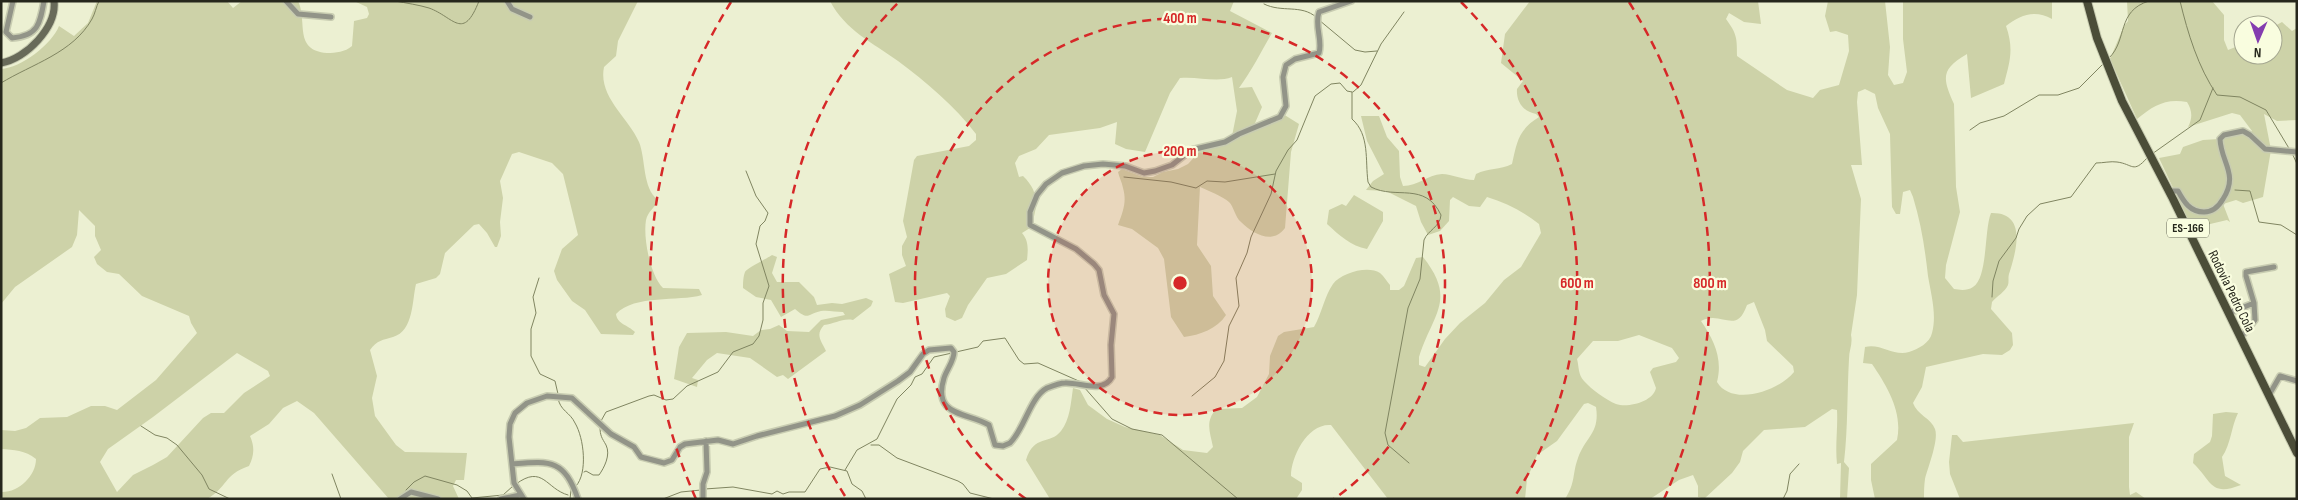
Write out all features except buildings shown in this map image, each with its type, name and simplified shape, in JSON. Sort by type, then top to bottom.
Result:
[{"type":"main road","name":"Rodovia Pedro Cola","points":[[2087,1],[2097,38],[2117,89],[2170,191],[2297,453]]},
{"type":"street","points":[[13,1],[6,32],[12,38],[25,35],[38,27],[44,1]]},
{"type":"street","points":[[1,63],[19,56],[48,29],[54,13],[54,1]]},
{"type":"street","points":[[286,1],[298,14],[331,17]]},
{"type":"street","points":[[507,1],[512,9],[530,17]]},
{"type":"street","points":[[501,499],[522,497],[514,483],[510,430],[515,412],[523,404],[547,396],[574,399],[611,434],[634,447],[641,457],[654,462],[668,462],[682,446],[718,440],[733,444],[835,416],[860,405],[898,381],[910,372],[923,354],[933,349],[951,348],[954,352],[943,384],[944,399],[947,406],[959,415],[989,425],[993,444],[1003,446],[1013,440],[1039,397],[1047,388],[1066,383],[1097,386],[1111,380],[1113,373],[1111,344],[1114,314],[1104,295],[1100,274],[1094,264],[1076,249],[1030,226],[1030,212],[1037,195],[1053,178],[1076,168],[1093,164],[1112,164],[1144,173],[1155,171],[1172,165],[1191,150],[1225,142],[1243,132],[1280,117],[1286,106],[1283,77],[1286,65],[1295,59],[1319,53],[1316,25],[1318,12],[1351,1]]},
{"type":"street","points":[[2170,191],[2178,191],[2188,207],[2198,211],[2213,210],[2220,204],[2226,195],[2231,176],[2220,139],[2234,131],[2247,132],[2265,149],[2297,152]]},
{"type":"street","points":[[2241,337],[2254,322],[2254,303],[2246,272],[2274,267]]},
{"type":"street","points":[[2229,313],[2254,303]]},
{"type":"street","points":[[2269,395],[2280,376],[2297,381]]},
{"type":"street","points":[[703,499],[702,486],[707,472],[706,441]]},
{"type":"street","points":[[512,464],[536,462],[563,470],[573,484],[578,499]]},
{"type":"street","points":[[400,499],[411,492],[438,499]]},
{"type":"green space","points":[[97,1],[227,1],[233,8],[242,1],[298,1],[306,41],[316,51],[330,53],[343,51],[352,46],[354,21],[367,18],[369,14],[367,7],[354,1],[638,1],[618,41],[616,56],[604,67],[603,78],[605,88],[639,142],[649,188],[658,200],[647,217],[645,228],[648,256],[654,274],[663,288],[699,289],[702,295],[645,301],[634,304],[616,314],[618,320],[635,332],[633,335],[601,334],[585,310],[572,301],[557,280],[554,271],[562,249],[578,235],[563,174],[552,163],[519,152],[512,154],[500,181],[503,198],[500,222],[501,236],[497,247],[495,247],[479,224],[474,225],[445,253],[440,274],[436,278],[416,284],[411,314],[405,328],[400,334],[378,342],[370,350],[377,376],[372,398],[375,416],[396,445],[405,452],[467,453],[464,480],[456,480],[453,486],[459,499],[389,499],[314,413],[297,401],[283,408],[269,424],[250,436],[253,451],[249,466],[234,473],[214,495],[207,499],[1,499],[1,492],[14,490],[25,482],[33,471],[36,459],[24,452],[1,449],[1,430],[15,431],[26,428],[40,418],[67,417],[91,406],[105,406],[117,410],[156,380],[197,333],[189,316],[142,296],[119,274],[107,272],[97,264],[94,257],[101,250],[95,236],[95,226],[79,210],[77,235],[72,247],[15,287],[1,304],[1,69],[9,68],[35,54],[50,40],[59,26],[74,36],[88,23]],"holes":[[[237,353],[268,371],[270,376],[244,393],[224,413],[211,413],[203,418],[167,457],[133,475],[117,492],[100,462],[108,449]]]},
{"type":"green space","points":[[830,1],[1234,1],[1230,11],[1272,33],[1239,88],[1252,87],[1262,107],[1252,130],[1283,114],[1299,124],[1291,152],[1285,228],[1275,236],[1269,237],[1257,234],[1239,220],[1229,202],[1200,187],[1197,245],[1211,266],[1213,296],[1226,315],[1218,324],[1208,330],[1184,337],[1171,317],[1164,259],[1158,248],[1132,229],[1118,225],[1124,202],[1124,193],[1118,172],[1122,169],[1143,177],[1153,177],[1188,164],[1200,151],[1231,141],[1237,111],[1232,77],[1226,79],[1180,78],[1170,93],[1145,152],[1126,149],[1115,144],[1117,122],[1100,128],[1049,135],[1036,149],[1019,156],[1015,163],[1019,177],[1023,176],[1029,182],[1036,200],[1035,214],[1030,228],[1022,233],[1027,242],[1027,260],[1006,274],[987,278],[968,305],[962,318],[955,321],[946,317],[945,309],[950,296],[947,293],[903,303],[895,302],[889,274],[906,266],[902,255],[902,246],[907,237],[903,221],[914,160],[917,156],[969,146],[976,140],[976,134],[959,114],[929,86],[898,61],[869,42],[843,20]]},
{"type":"green space","points":[[1530,1],[1758,1],[1761,24],[1744,22],[1729,13],[1726,19],[1736,36],[1737,56],[1787,90],[1813,98],[1820,90],[1839,85],[1849,51],[1848,35],[1836,31],[1830,32],[1825,16],[1828,1],[1885,1],[1890,47],[1888,75],[1894,85],[1903,83],[1907,72],[1903,39],[1903,1],[2052,1],[2052,19],[2040,14],[2034,14],[2022,16],[2006,26],[2010,42],[2010,55],[2004,84],[1971,98],[1967,54],[1952,64],[1946,75],[1947,87],[1954,104],[1956,187],[1960,212],[1946,265],[1945,278],[1954,289],[1966,290],[1973,287],[1978,282],[1981,274],[1991,213],[2003,214],[2010,219],[2015,226],[2017,235],[2008,284],[2005,290],[1992,302],[1991,309],[2012,333],[2013,345],[2010,350],[2002,355],[1983,354],[1926,367],[1922,387],[1913,403],[1918,411],[1933,425],[1936,434],[1925,479],[1924,499],[1875,499],[1871,480],[1871,464],[1897,440],[1898,419],[1896,409],[1883,381],[1872,364],[1863,363],[1865,347],[1877,347],[1898,353],[1912,351],[1929,340],[1934,319],[1922,236],[1913,197],[1910,190],[1903,192],[1900,214],[1896,214],[1892,207],[1890,134],[1878,108],[1875,94],[1865,89],[1858,92],[1857,102],[1862,165],[1851,165],[1861,199],[1857,295],[1849,356],[1844,462],[1849,468],[1847,499],[1840,499],[1841,463],[1837,464],[1836,450],[1837,410],[1832,409],[1805,427],[1764,430],[1743,451],[1740,462],[1732,473],[1704,499],[1698,497],[1698,486],[1693,475],[1679,480],[1650,499],[1565,499],[1571,488],[1578,458],[1596,423],[1596,407],[1588,403],[1584,404],[1557,441],[1537,455],[1527,479],[1525,499],[1388,499],[1331,425],[1315,429],[1302,442],[1294,459],[1291,476],[1302,483],[1302,490],[1296,499],[1050,499],[1026,460],[1033,446],[1057,435],[1064,427],[1070,411],[1073,388],[1080,390],[1088,405],[1107,419],[1125,427],[1160,435],[1183,450],[1207,453],[1213,447],[1209,423],[1216,409],[1242,408],[1257,397],[1269,374],[1270,356],[1278,336],[1284,332],[1314,327],[1333,284],[1355,271],[1369,270],[1380,273],[1390,285],[1390,290],[1399,290],[1404,286],[1416,258],[1423,257],[1439,285],[1440,296],[1439,307],[1419,357],[1419,365],[1425,367],[1445,339],[1460,323],[1485,303],[1504,280],[1521,267],[1541,233],[1539,224],[1514,208],[1487,197],[1480,207],[1469,206],[1453,197],[1450,200],[1449,221],[1440,231],[1428,235],[1416,206],[1386,191],[1366,190],[1373,181],[1384,174],[1367,141],[1361,116],[1379,116],[1387,137],[1399,151],[1400,177],[1403,186],[1442,174],[1474,180],[1476,174],[1480,172],[1512,164],[1520,137],[1527,127],[1539,117],[1527,111],[1521,105],[1517,89],[1523,81],[1501,63],[1505,34]],"holes":[[[1754,302],[1765,330],[1767,341],[1793,366],[1794,372],[1787,379],[1767,390],[1755,394],[1733,394],[1724,390],[1717,382],[1719,365],[1716,350],[1710,335],[1701,321],[1709,318],[1733,321],[1743,314],[1747,305]],[[1639,335],[1672,348],[1679,358],[1676,362],[1653,368],[1650,372],[1656,388],[1650,397],[1639,403],[1616,404],[1599,394],[1582,379],[1577,359],[1593,341],[1618,341]]]},
{"type":"green space","points":[[2127,1],[2212,1],[2224,15],[2224,40],[2228,50],[2233,48],[2233,65],[2283,65],[2283,23],[2292,31],[2297,28],[2297,120],[2277,121],[2264,114],[2271,150],[2263,197],[2243,203],[2236,200],[2223,204],[2230,222],[2227,220],[2206,225],[2190,224],[2159,158],[2180,154],[2183,147],[2203,140],[2219,139],[2236,133],[2252,133],[2252,131],[2240,115],[2232,113],[2188,127],[2191,117],[2190,108],[2187,102],[2179,101],[2160,104],[2148,110],[2137,119],[2110,59],[2128,21]]},
{"type":"green space","points":[[1354,195],[1383,212],[1383,221],[1367,249],[1350,243],[1327,224],[1329,210],[1342,204],[1346,206]]},
{"type":"green space","points":[[772,255],[777,257],[772,273],[777,282],[799,282],[814,297],[817,305],[842,304],[866,298],[873,301],[871,306],[853,320],[824,325],[819,335],[826,351],[788,379],[783,375],[777,377],[750,358],[717,353],[707,360],[692,378],[698,380],[697,387],[674,379],[679,347],[687,333],[726,332],[753,336],[761,330],[779,325],[787,331],[809,332],[821,320],[845,315],[843,312],[824,311],[806,316],[795,309],[781,317],[771,300],[756,297],[743,288],[745,272]]},
{"type":"green space","points":[[2238,413],[2222,457],[2225,476],[2241,485],[2223,489],[2212,485],[2193,463],[2194,454],[2210,442],[2213,414]]},
{"type":"green space","points":[[2134,423],[2129,437],[2130,495],[2136,492],[2146,499],[1960,499],[1950,474],[1949,462],[1952,435],[1957,435],[1963,442]]},
{"type":"waterway","points":[[1,83],[51,57],[74,41],[92,19],[99,1]]},
{"type":"waterway","points":[[395,1],[429,8],[452,21],[463,24],[468,21],[479,1]]},
{"type":"waterway","points":[[2109,58],[2119,43],[2127,19],[2139,6],[2149,1]]},
{"type":"waterway","points":[[2180,1],[2194,50],[2204,73],[2217,95],[2240,97],[2266,110],[2290,150]]},
{"type":"waterway","points":[[1264,4],[1271,7],[1304,11],[1316,17]]},
{"type":"waterway","points":[[1353,92],[1361,85],[1381,44],[1404,12]]},
{"type":"waterway","points":[[1319,20],[1355,50],[1365,52],[1377,51]]},
{"type":"waterway","points":[[1970,130],[1980,123],[2004,116],[2039,95],[2058,95],[2079,88],[2103,64]]},
{"type":"waterway","points":[[1192,396],[1215,377],[1224,361],[1229,326],[1239,306],[1236,278],[1247,253],[1251,237],[1271,194],[1276,171],[1288,150],[1297,140],[1315,96],[1331,84],[1340,83],[1347,91],[1352,92]]},
{"type":"waterway","points":[[2152,154],[2200,120],[2213,88]]},
{"type":"waterway","points":[[1352,92],[1352,119],[1362,132],[1366,148],[1368,182],[1371,187],[1381,191],[1409,193],[1427,198],[1441,215],[1436,226],[1424,240],[1420,279],[1408,308],[1385,433],[1388,445],[1409,463]]},
{"type":"waterway","points":[[2292,153],[2297,164]]},
{"type":"waterway","points":[[1992,297],[1993,281],[1999,261],[2016,238],[2027,216],[2040,204],[2071,197],[2096,163],[2115,162],[2136,167],[2147,158]]},
{"type":"waterway","points":[[601,421],[606,412],[649,396],[654,395],[666,400],[673,399],[687,386],[718,372],[733,352],[753,344],[759,336],[763,320],[763,303],[769,286],[756,244],[760,226],[765,221],[768,213],[756,196],[746,171]]},
{"type":"waterway","points":[[1124,177],[1171,182],[1196,188],[1207,181],[1225,182],[1275,174]]},
{"type":"waterway","points":[[2235,190],[2250,191],[2259,222],[2281,225],[2297,235]]},
{"type":"waterway","points":[[539,278],[533,297],[536,313],[531,329],[531,356],[540,374],[555,381],[558,394]]},
{"type":"waterway","points":[[956,352],[978,347],[983,341],[1005,338],[1019,360],[1024,364],[1038,363],[1081,382]]},
{"type":"waterway","points":[[845,470],[857,450],[877,439],[897,399],[911,385],[915,377],[922,374],[934,357],[952,353]]},
{"type":"waterway","points":[[1084,387],[1112,419],[1132,429],[1162,435],[1238,499]]},
{"type":"waterway","points":[[558,398],[563,409],[571,416],[581,437],[583,464],[580,480],[576,486]]},
{"type":"waterway","points":[[141,426],[155,435],[167,438],[177,445],[202,475],[209,489],[230,499]]},
{"type":"waterway","points":[[584,472],[599,475],[606,461],[608,453],[602,439],[600,427]]},
{"type":"waterway","points":[[871,445],[879,445],[897,458],[958,481],[970,493],[994,499]]},
{"type":"waterway","points":[[1783,499],[1787,491],[1790,474],[1799,464]]},
{"type":"waterway","points":[[705,489],[733,487],[772,494],[777,491],[783,494],[805,492],[820,469],[830,467],[847,471],[852,484],[862,491],[866,499]]},
{"type":"waterway","points":[[332,474],[341,499]]},
{"type":"waterway","points":[[406,490],[414,482],[425,476],[457,485],[467,491],[472,498],[503,495],[513,486]]},
{"type":"waterway","points":[[516,484],[525,478],[539,477],[568,495]]},
{"type":"waterway","points":[[570,499],[571,490]]},
{"type":"waterway","points":[[663,499],[681,492],[701,490]]}]
